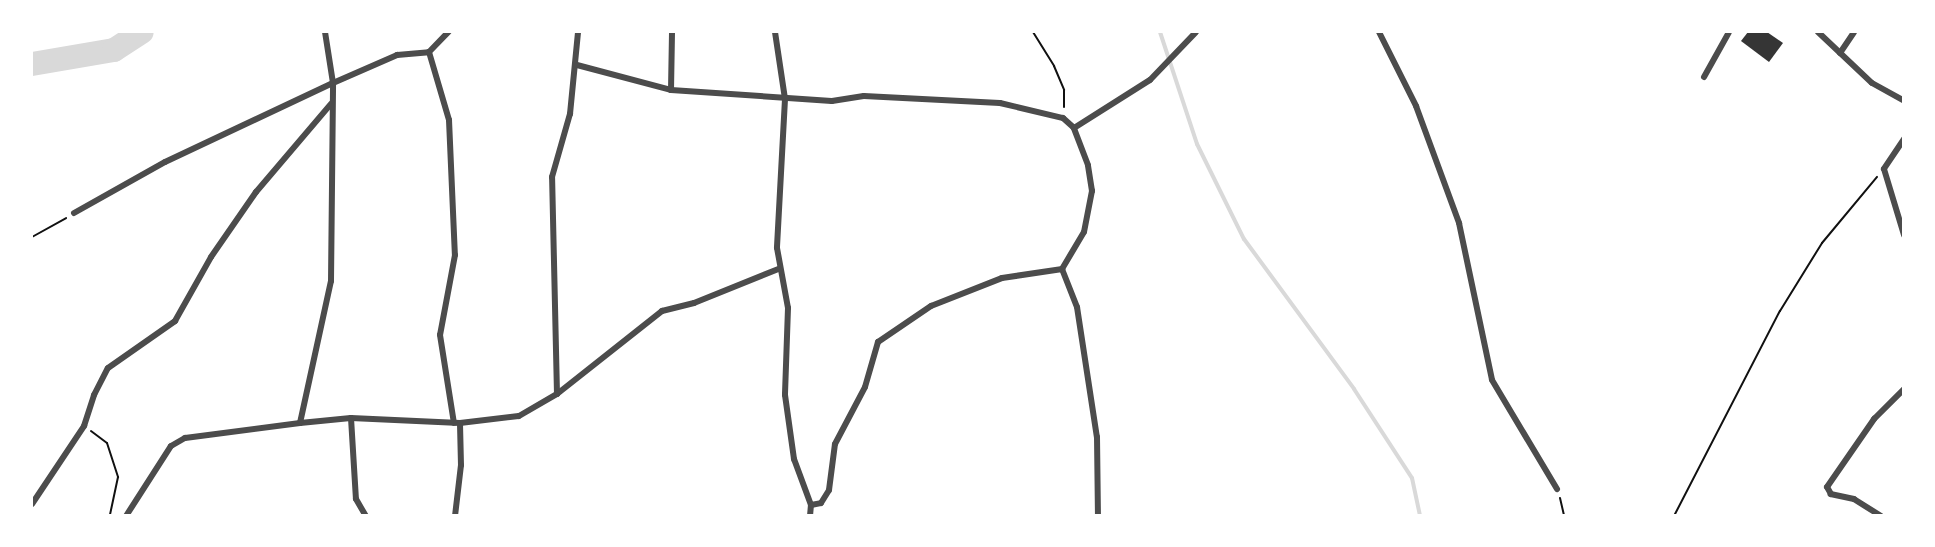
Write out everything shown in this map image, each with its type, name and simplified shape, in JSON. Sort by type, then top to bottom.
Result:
[{"type":"street","points":[[300,423],[331,281],[333,83],[325,32]]},
{"type":"street","points":[[74,213],[165,162],[333,83],[398,55],[429,52],[448,32]]},
{"type":"street","points":[[557,394],[552,177],[570,114],[577,65],[578,32]]},
{"type":"street","points":[[671,90],[672,32]]},
{"type":"street","points":[[775,32],[785,99],[778,269],[788,308],[786,395],[794,459],[812,505],[810,516]]},
{"type":"street","points":[[1074,128],[1150,80],[1196,32]]},
{"type":"street","points":[[1379,32],[1416,105],[1459,223],[1492,380],[1557,489]]},
{"type":"street","points":[[1704,77],[1729,32]]},
{"type":"street","points":[[1818,32],[1872,83],[1904,101]]},
{"type":"street","points":[[1840,53],[1854,32]]},
{"type":"street","points":[[429,52],[449,120],[455,255],[440,335],[457,423],[461,465],[455,516]]},
{"type":"street","points":[[577,65],[671,90],[832,101],[864,96],[964,100],[1022,107],[1063,118],[1074,128],[1088,165],[1092,191],[1084,232],[1062,269]]},
{"type":"street","points":[[32,504],[84,426],[94,394],[108,368],[175,321],[211,257],[256,192],[331,104]]},
{"type":"street","points":[[1904,140],[1884,169],[1904,235]]},
{"type":"street","points":[[126,516],[171,446],[185,438],[351,418],[457,423],[519,416],[557,394],[662,311],[694,303],[778,269]]},
{"type":"street","points":[[812,505],[821,503],[829,490],[835,444],[865,387],[874,352],[883,338],[931,306],[1002,278],[1062,269]]},
{"type":"street","points":[[1062,269],[1077,307],[1097,437],[1098,516]]},
{"type":"street","points":[[1881,516],[1854,499],[1831,494],[1827,488],[1874,419],[1904,389]]},
{"type":"street","points":[[351,418],[356,499],[366,516]]},
{"type":"path","points":[[1033,32],[1054,66],[1064,90],[1063,118]]},
{"type":"path","points":[[1674,516],[1780,311],[1822,243],[1884,169]]},
{"type":"path","points":[[32,237],[74,213]]},
{"type":"path","points":[[84,426],[107,443],[118,477],[110,516]]},
{"type":"path","points":[[1557,489],[1564,516]]},
{"type":"building","points":[[1748,32],[1767,32],[1783,43],[1769,62],[1741,41]]},
{"type":"waterway","points":[[32,64],[114,50],[142,32]]},
{"type":"waterway","points":[[1160,32],[1197,144],[1244,239],[1354,389],[1412,478],[1420,516]]}]
